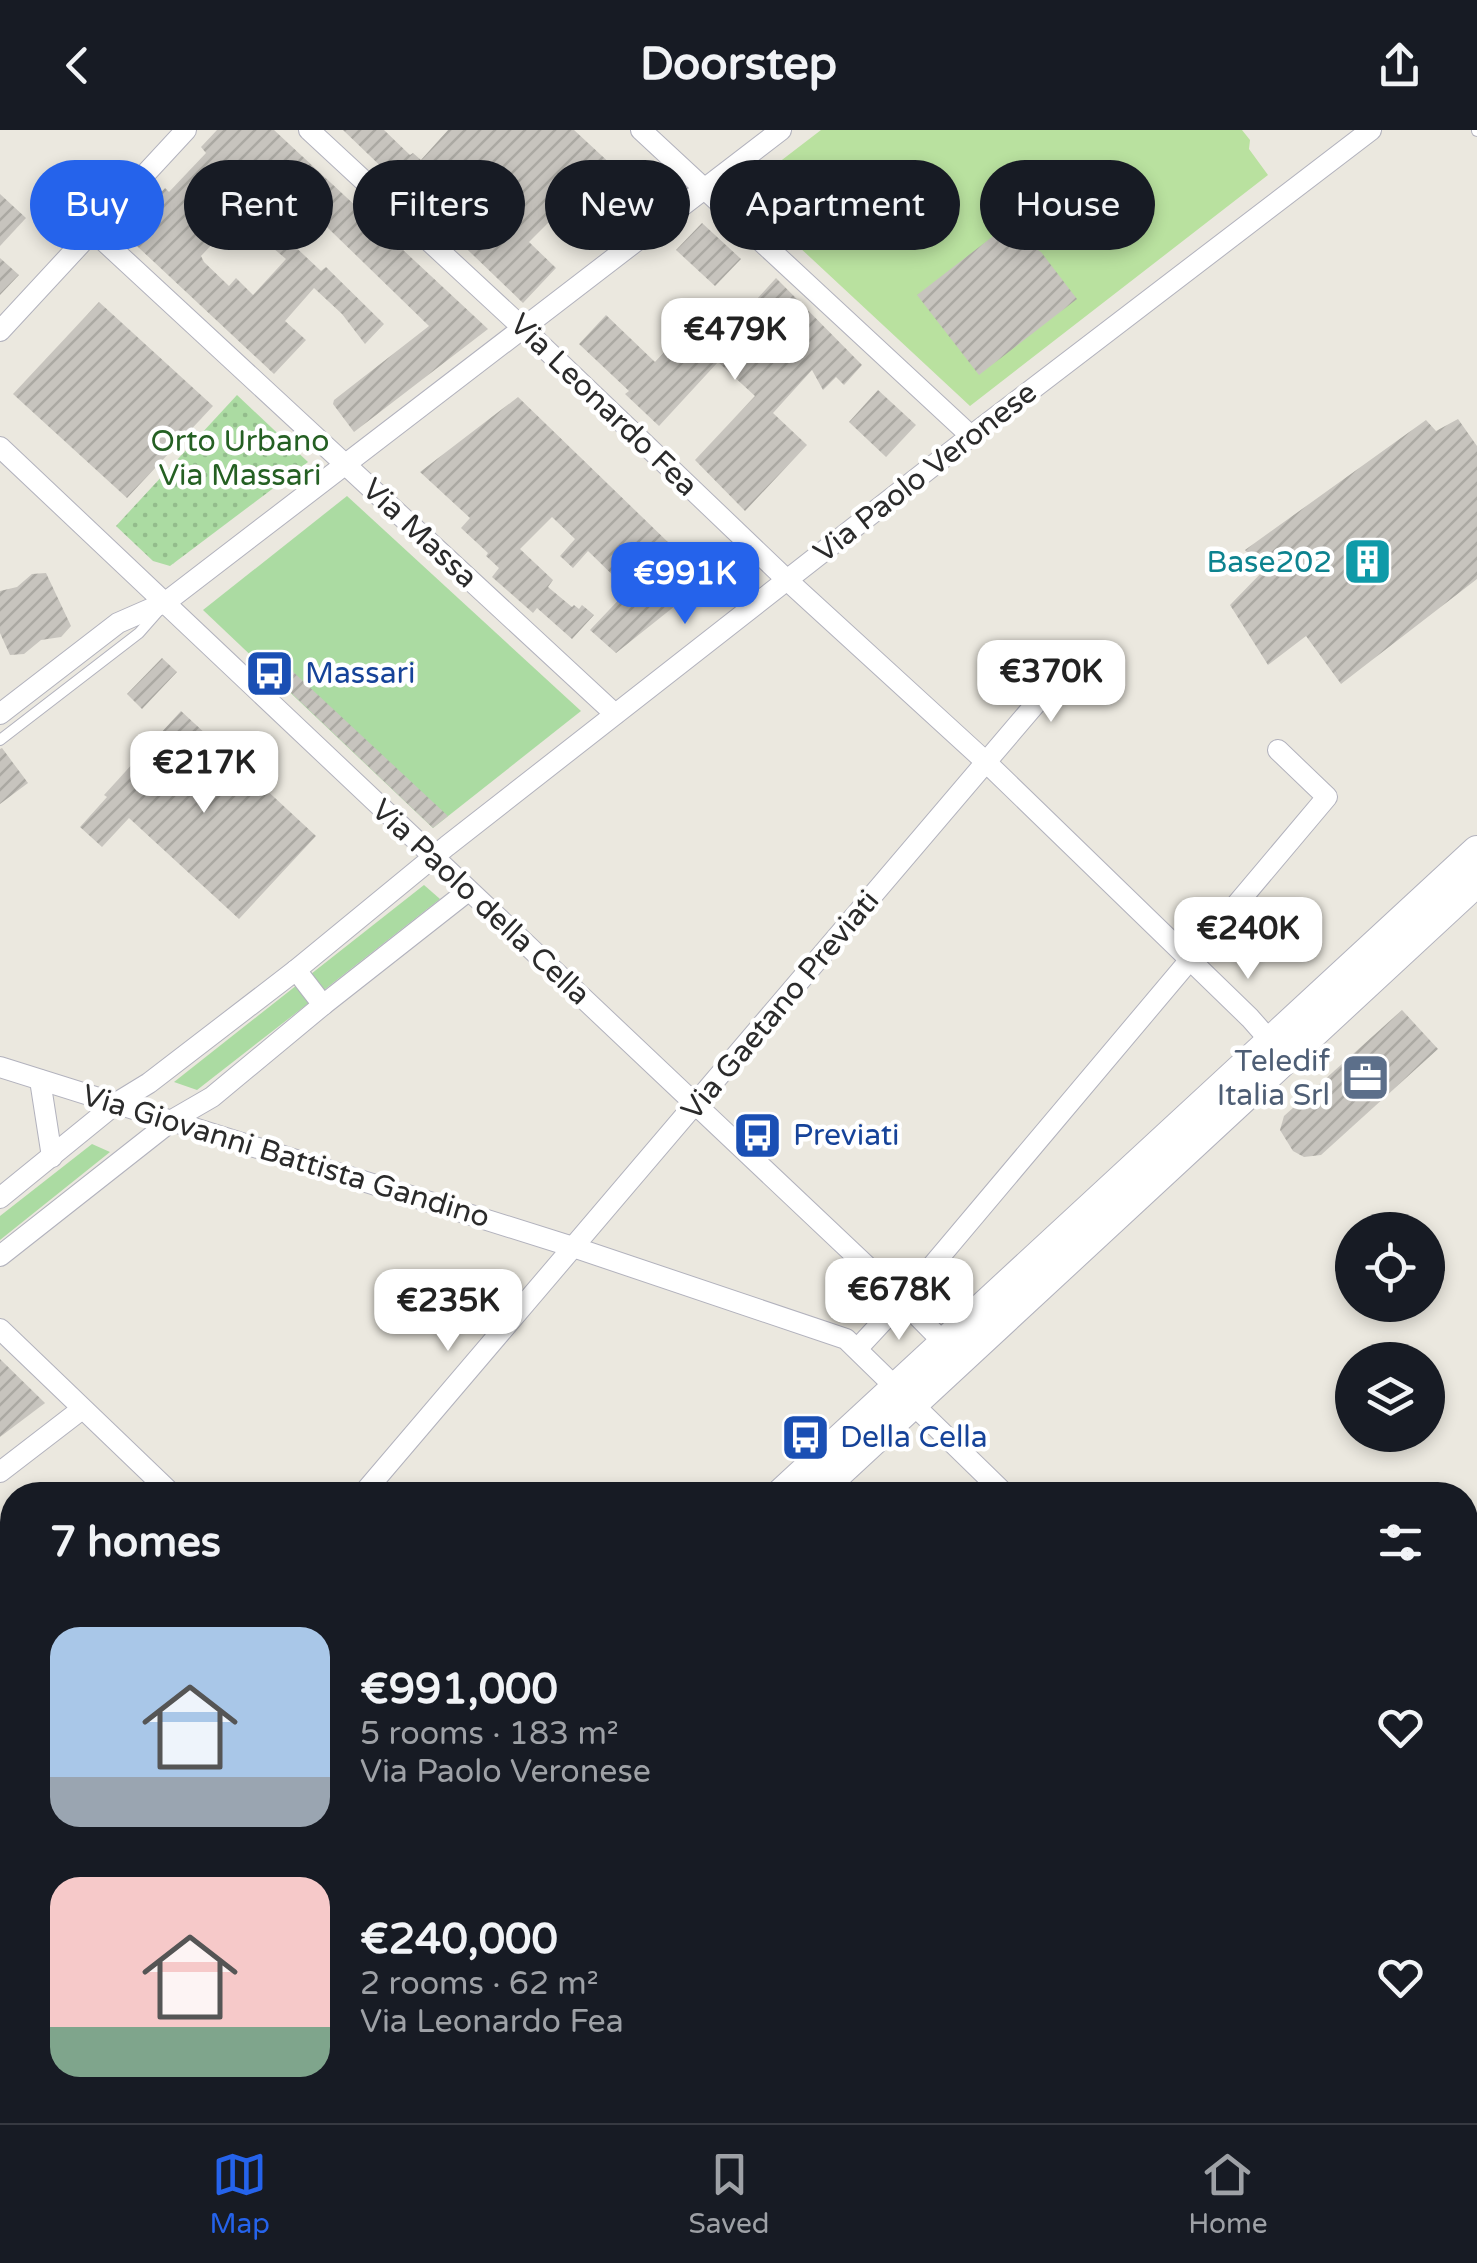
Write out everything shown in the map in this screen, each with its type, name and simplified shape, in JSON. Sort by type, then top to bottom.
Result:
[{"type":"main road","points":[[796,1482],[902,1395],[1278,1049],[1477,851]]},
{"type":"main road","points":[[1278,1049],[1477,881]]},
{"type":"main road","points":[[825,1482],[902,1395]]},
{"type":"street","points":[[158,160],[186,130]]},
{"type":"street","name":"Via Leonardo Fea","points":[[308,130],[522,327],[786,580],[986,762],[1278,1049]]},
{"type":"street","points":[[642,130],[972,436]]},
{"type":"street","points":[[0,714],[118,623],[166,602],[781,130]]},
{"type":"street","name":"Via Paolo Veronese","points":[[0,1198],[118,1102],[149,1083],[296,970],[433,857],[786,580],[1371,130]]},
{"type":"street","points":[[0,331],[75,250]]},
{"type":"street","name":"Via Massa","points":[[113,250],[615,714]]},
{"type":"street","name":"Via Paolo della Cella","points":[[0,447],[952,1350]]},
{"type":"street","points":[[986,762],[1078,654]]},
{"type":"street","points":[[858,1348],[903,1300],[1327,797],[1278,750]]},
{"type":"street","name":"Via Gaetano Previati","points":[[573,1246],[986,762]]},
{"type":"street","points":[[0,1256],[174,1119],[212,1098],[323,1004],[468,891]]},
{"type":"street","points":[[296,970],[323,1004]]},
{"type":"street","name":"Via Giovanni Battista Gandino","points":[[0,1066],[573,1246],[846,1339],[992,1482]]},
{"type":"street","points":[[40,1080],[52,1157]]},
{"type":"street","points":[[373,1482],[573,1246]]},
{"type":"street","points":[[0,1330],[159,1482]]},
{"type":"street","points":[[0,1472],[82,1409]]},
{"type":"lane","points":[[0,740],[140,634],[166,602]]},
{"type":"green space","points":[[821,130],[1242,130],[1250,140],[1249,149],[1268,175],[970,406],[802,250],[960,250],[960,160],[782,160]]},
{"type":"green space","name":"Orto Urbano Via Massari","points":[[237,395],[308,462],[170,566],[153,561],[116,526]]},
{"type":"green space","points":[[347,496],[581,711],[433,828],[203,610]]},
{"type":"green space","points":[[424,885],[440,899],[324,990],[311,974]]},
{"type":"green space","points":[[297,985],[310,1002],[197,1090],[174,1082]]},
{"type":"green space","points":[[92,1144],[110,1152],[0,1240],[0,1216]]},
{"type":"building","points":[[217,130],[274,130],[306,160],[199,160],[206,153],[201,147]]},
{"type":"building","points":[[343,130],[384,130],[410,155],[413,153],[421,160],[374,160]]},
{"type":"building","points":[[448,130],[574,130],[606,160],[545,160],[545,226],[529,242],[556,268],[523,303],[468,250],[525,250],[525,160],[421,160]]},
{"type":"building","points":[[184,176],[184,250],[207,250],[201,256],[204,262],[229,286],[236,278],[253,295],[286,259],[275,250],[299,250],[321,271],[326,267],[384,324],[365,344],[342,314],[314,288],[285,321],[306,340],[274,374],[141,250],[164,250],[164,189],[169,192]]},
{"type":"building","points":[[333,185],[353,203],[353,250],[403,250],[488,329],[354,432],[334,400],[429,326],[333,233]]},
{"type":"building","points":[[0,194],[26,218],[0,246]]},
{"type":"building","points":[[702,223],[710,230],[710,250],[731,250],[741,259],[715,286],[676,250],[690,250],[690,235]]},
{"type":"building","points":[[980,246],[980,250],[1038,250],[1077,299],[979,375],[917,295]]},
{"type":"building","points":[[0,258],[19,275],[0,295]]},
{"type":"building","points":[[776,278],[862,365],[844,385],[836,377],[823,390],[812,370],[773,413],[807,445],[745,511],[695,460],[755,396],[718,362],[659,426],[579,344],[606,315],[655,362],[686,329],[710,351]]},
{"type":"building","points":[[99,302],[213,406],[127,498],[13,394]]},
{"type":"building","points":[[878,390],[916,425],[886,457],[849,422]]},
{"type":"building","points":[[518,397],[710,578],[616,653],[590,630],[628,590],[588,551],[573,568],[560,556],[575,539],[552,517],[520,549],[553,580],[548,587],[572,607],[579,609],[582,605],[594,615],[572,639],[537,608],[533,613],[492,577],[499,568],[461,528],[470,518],[420,472]]},
{"type":"building","name":"Base202","points":[[1458,419],[1477,446],[1477,579],[1341,684],[1306,636],[1268,665],[1230,605],[1264,570],[1245,550],[1426,420],[1436,431]]},
{"type":"building","points":[[46,573],[71,626],[61,637],[41,640],[24,654],[10,655],[0,633],[0,591],[17,587],[32,574]]},
{"type":"building","points":[[274,654],[448,816],[433,828],[263,666]]},
{"type":"building","points":[[162,658],[177,672],[142,709],[127,694]]},
{"type":"building","points":[[181,711],[316,836],[239,919],[129,818],[102,847],[80,827]]},
{"type":"building","points":[[0,749],[28,783],[0,804]]},
{"type":"building","name":"Teledif Italia Srl","points":[[1402,1010],[1438,1049],[1321,1155],[1304,1157],[1293,1151],[1280,1130],[1284,1116]]},
{"type":"building","points":[[0,1359],[45,1403],[0,1437]]},
{"type":"place","name":"Base202","points":[[1367,562]]},
{"type":"place","name":"Massari","points":[[270,673]]},
{"type":"place","name":"Teledif Italia Srl","points":[[1365,1078]]},
{"type":"place","name":"Previati","points":[[758,1135]]},
{"type":"place","name":"Della Cella","points":[[805,1437]]}]
